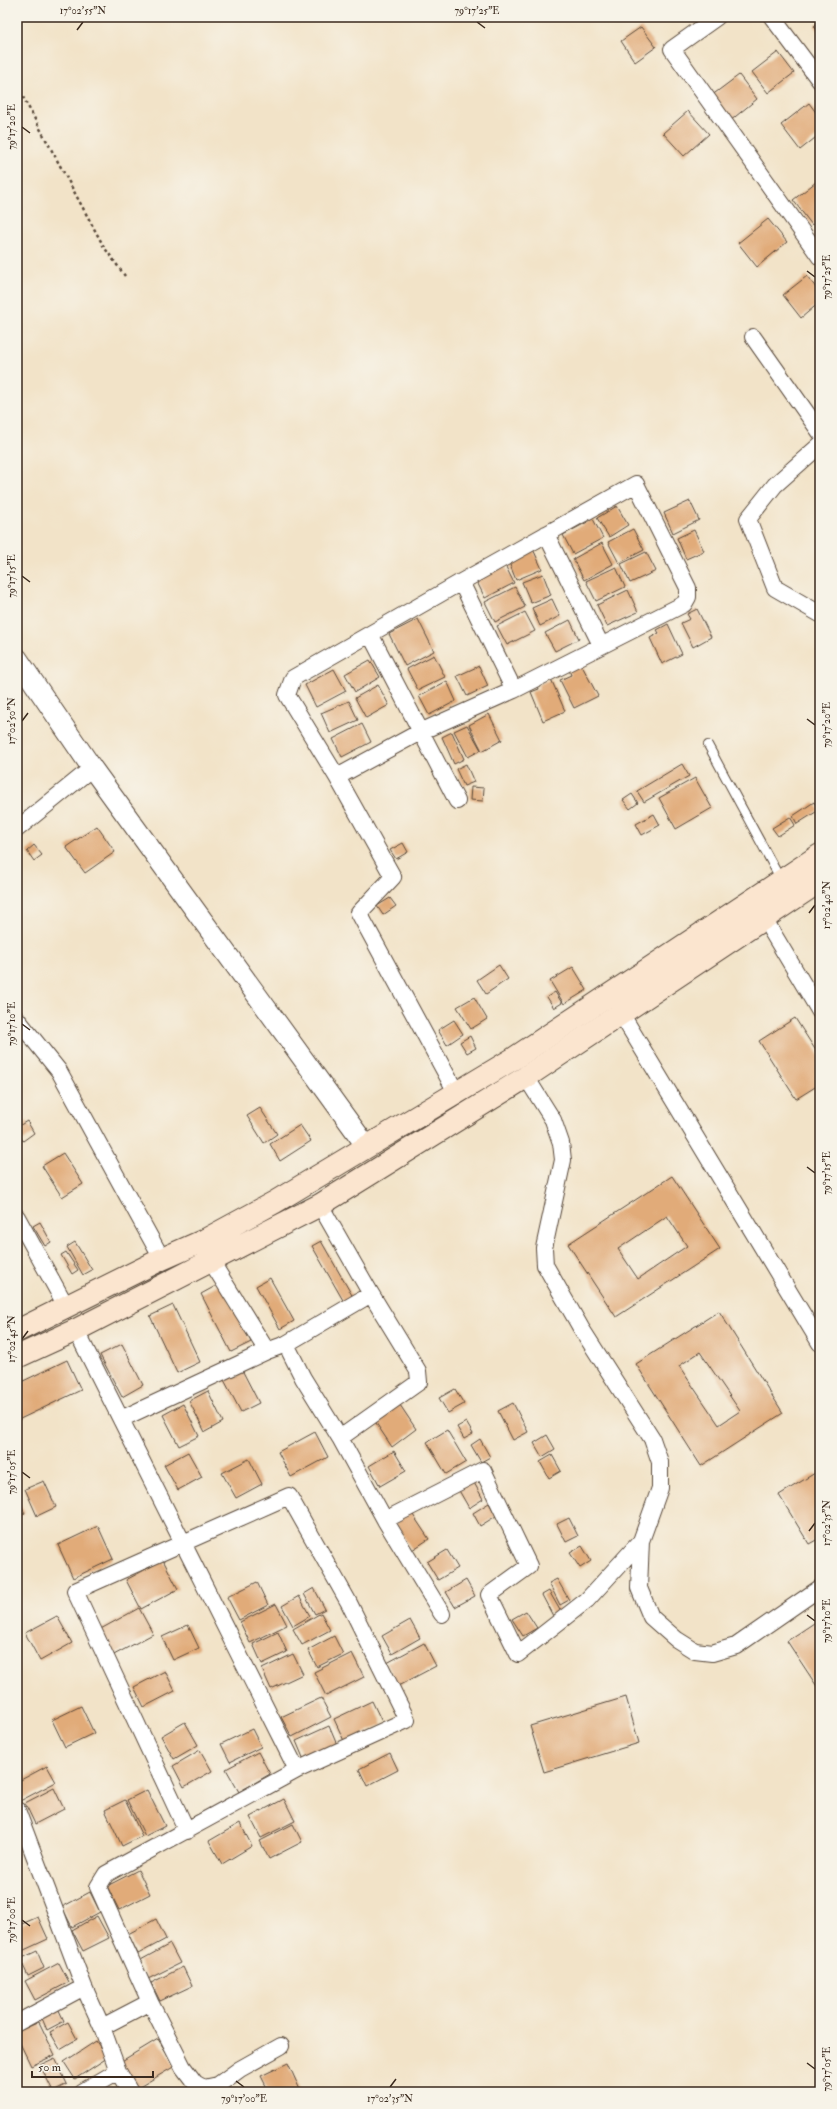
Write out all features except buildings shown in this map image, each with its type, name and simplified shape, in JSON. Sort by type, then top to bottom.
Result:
[{"type":"main road","points":[[17,1331],[162,1259],[219,1233],[457,1094],[513,1059],[820,855]]},
{"type":"main road","points":[[17,1357],[76,1330],[320,1205],[526,1078],[765,920],[820,881]]},
{"type":"street","points":[[717,17],[672,49],[820,257]]},
{"type":"street","points":[[772,17],[820,80]]},
{"type":"street","points":[[753,337],[820,432]]},
{"type":"street","points":[[820,445],[775,485],[748,519],[775,588],[820,614]]},
{"type":"street","points":[[337,777],[420,732],[514,690],[684,604],[688,597],[688,588],[636,484],[293,678],[287,695],[337,777],[393,877],[359,913],[457,1094]]},
{"type":"street","points":[[546,534],[601,645]]},
{"type":"street","points":[[461,582],[514,690]]},
{"type":"street","points":[[370,634],[420,732],[458,801]]},
{"type":"street","points":[[17,658],[92,768],[367,1147]]},
{"type":"street","points":[[17,829],[92,768]]},
{"type":"street","points":[[765,920],[820,1012]]},
{"type":"street","points":[[622,1014],[820,1342]]},
{"type":"street","points":[[17,1019],[59,1071],[162,1259]]},
{"type":"street","points":[[526,1078],[553,1120],[561,1142],[563,1160],[544,1248],[545,1265],[580,1328],[652,1439],[660,1462],[660,1488],[641,1541],[639,1588],[652,1617],[676,1640],[694,1651],[712,1653],[736,1646],[820,1588]]},
{"type":"street","points":[[320,1205],[418,1372],[418,1382],[340,1438]]},
{"type":"street","points":[[17,1217],[66,1306]]},
{"type":"street","points":[[211,1261],[267,1351]]},
{"type":"street","points":[[121,1419],[267,1351],[286,1344],[371,1294]]},
{"type":"street","points":[[76,1330],[297,1770]]},
{"type":"street","points":[[286,1344],[303,1378],[340,1438],[385,1520],[442,1614]]},
{"type":"street","points":[[385,1520],[483,1470],[529,1566],[488,1595],[518,1654],[587,1600],[641,1541]]},
{"type":"street","points":[[187,1831],[75,1591],[290,1496],[348,1601],[407,1720],[297,1770],[187,1831],[106,1874],[98,1887],[150,2002],[183,2067],[195,2083],[204,2088],[218,2085],[240,2069],[281,2046]]},
{"type":"street","points":[[17,1810],[84,1988],[102,2027],[118,2071],[130,2092]]},
{"type":"street","points":[[17,2023],[84,1988]]},
{"type":"street","points":[[102,2027],[150,2002]]},
{"type":"street","points":[[82,2092],[118,2071]]},
{"type":"lane","points":[[708,745],[782,880]]},
{"type":"path","points":[[17,86],[104,247],[125,276]]}]
